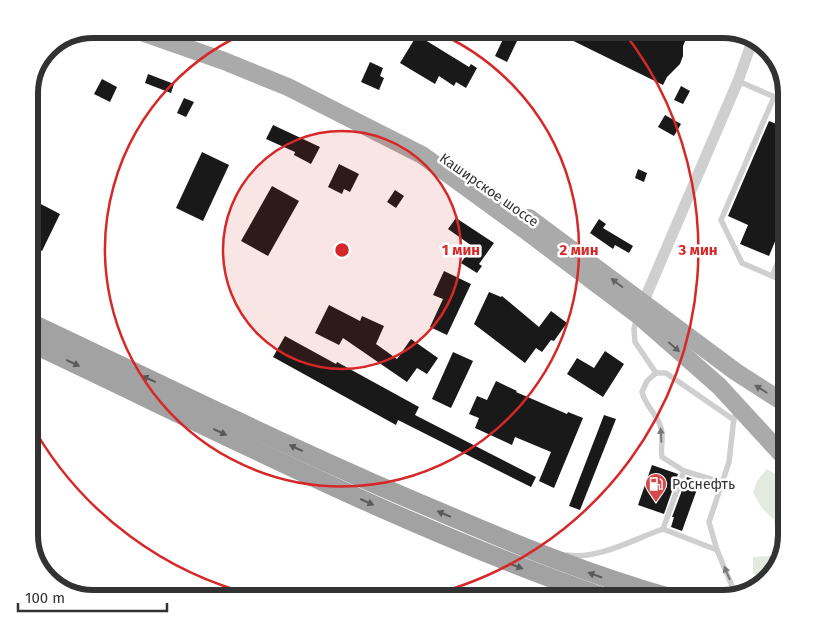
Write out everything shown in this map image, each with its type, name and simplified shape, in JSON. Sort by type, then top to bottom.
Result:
[{"type":"highway","points":[[38,326],[361,478],[502,538],[599,576],[645,590]]},
{"type":"highway","points":[[38,346],[360,499],[478,550],[582,590]]},
{"type":"main road","points":[[159,38],[224,61],[288,87],[422,155],[525,230],[640,309],[719,386]]},
{"type":"main road","name":"Каширское шоссе","points":[[187,38],[228,53],[415,140],[462,170],[640,309],[778,399]]},
{"type":"main road","points":[[736,372],[727,368],[719,371],[717,376],[719,386],[734,412],[773,442],[778,449]]},
{"type":"street","points":[[640,309],[738,81],[751,45]]},
{"type":"lane","points":[[738,81],[778,99]]},
{"type":"lane","points":[[774,97],[721,220],[742,263],[778,279]]},
{"type":"lane","points":[[772,276],[778,262]]},
{"type":"lane","points":[[640,309],[634,329],[635,342],[656,372],[666,373],[734,412],[729,462],[709,522],[717,550],[735,589]]},
{"type":"lane","points":[[656,372],[647,382],[642,392],[644,399],[662,428],[662,457],[684,471],[721,482]]},
{"type":"lane","points":[[664,529],[684,471]]},
{"type":"lane","points":[[502,538],[548,552],[572,556],[601,552],[664,529],[717,550]]},
{"type":"shaded area","points":[[767,469],[778,476],[777,539],[774,520],[762,508],[753,493],[757,481]]},
{"type":"shaded area","points":[[774,554],[766,569],[758,577],[753,573],[753,557]]},
{"type":"building","points":[[415,38],[422,38],[469,67],[471,64],[477,68],[466,88],[456,82],[454,86],[439,76],[435,84],[400,63]]},
{"type":"building","points":[[504,38],[511,38],[517,41],[507,62],[495,56]]},
{"type":"building","points":[[567,38],[687,38],[680,64],[667,77],[663,85]]},
{"type":"building","points":[[370,62],[383,68],[380,76],[384,78],[379,90],[361,82]]},
{"type":"building","points":[[148,74],[174,84],[171,93],[145,83]]},
{"type":"building","points":[[102,79],[117,87],[110,102],[94,94]]},
{"type":"building","points":[[681,86],[690,91],[683,104],[674,100]]},
{"type":"building","points":[[184,98],[194,102],[186,117],[177,113]]},
{"type":"building","points":[[665,115],[681,124],[674,136],[658,127]]},
{"type":"building","points":[[769,121],[778,125],[778,234],[769,256],[740,244],[748,225],[728,216]]},
{"type":"building","points":[[273,125],[320,147],[311,164],[294,155],[295,152],[266,139]]},
{"type":"building","points":[[202,152],[229,165],[203,221],[176,208]]},
{"type":"building","points":[[339,164],[359,174],[350,192],[344,189],[342,194],[328,187]]},
{"type":"building","points":[[638,169],[647,173],[644,182],[635,178]]},
{"type":"building","points":[[272,186],[299,201],[268,256],[241,241]]},
{"type":"building","points":[[395,190],[404,196],[396,208],[387,202]]},
{"type":"building","points":[[38,203],[60,214],[42,251],[38,249]]},
{"type":"building","points":[[456,218],[494,243],[479,264],[482,266],[477,273],[461,263],[472,246],[448,229]]},
{"type":"building","points":[[599,219],[606,224],[603,228],[633,246],[629,253],[615,245],[613,249],[590,233]]},
{"type":"building","points":[[444,271],[471,284],[447,335],[430,327],[443,299],[433,295]]},
{"type":"building","points":[[489,292],[502,296],[539,327],[551,311],[567,323],[554,341],[551,340],[542,352],[536,348],[525,363],[474,324]]},
{"type":"building","points":[[329,305],[360,321],[362,316],[384,326],[376,344],[397,359],[411,339],[438,358],[427,374],[417,368],[407,382],[343,338],[339,345],[315,333]]},
{"type":"building","points":[[285,336],[419,407],[415,415],[536,477],[531,487],[398,420],[396,425],[273,357]]},
{"type":"building","points":[[605,351],[624,364],[603,397],[567,374],[577,358],[594,368]]},
{"type":"building","points":[[453,352],[473,361],[451,408],[432,399]]},
{"type":"building","points":[[496,381],[516,392],[567,414],[568,412],[583,418],[554,488],[539,481],[551,452],[515,437],[512,445],[475,428],[479,418],[469,414],[477,396],[487,400]]},
{"type":"building","points":[[604,415],[616,419],[580,510],[569,506]]},
{"type":"building","points":[[652,465],[678,474],[664,514],[638,505]]},
{"type":"building","points":[[687,477],[700,481],[682,531],[671,527],[674,517],[672,517]]},
{"type":"place","name":"Роснефть","points":[[656,503]]}]
